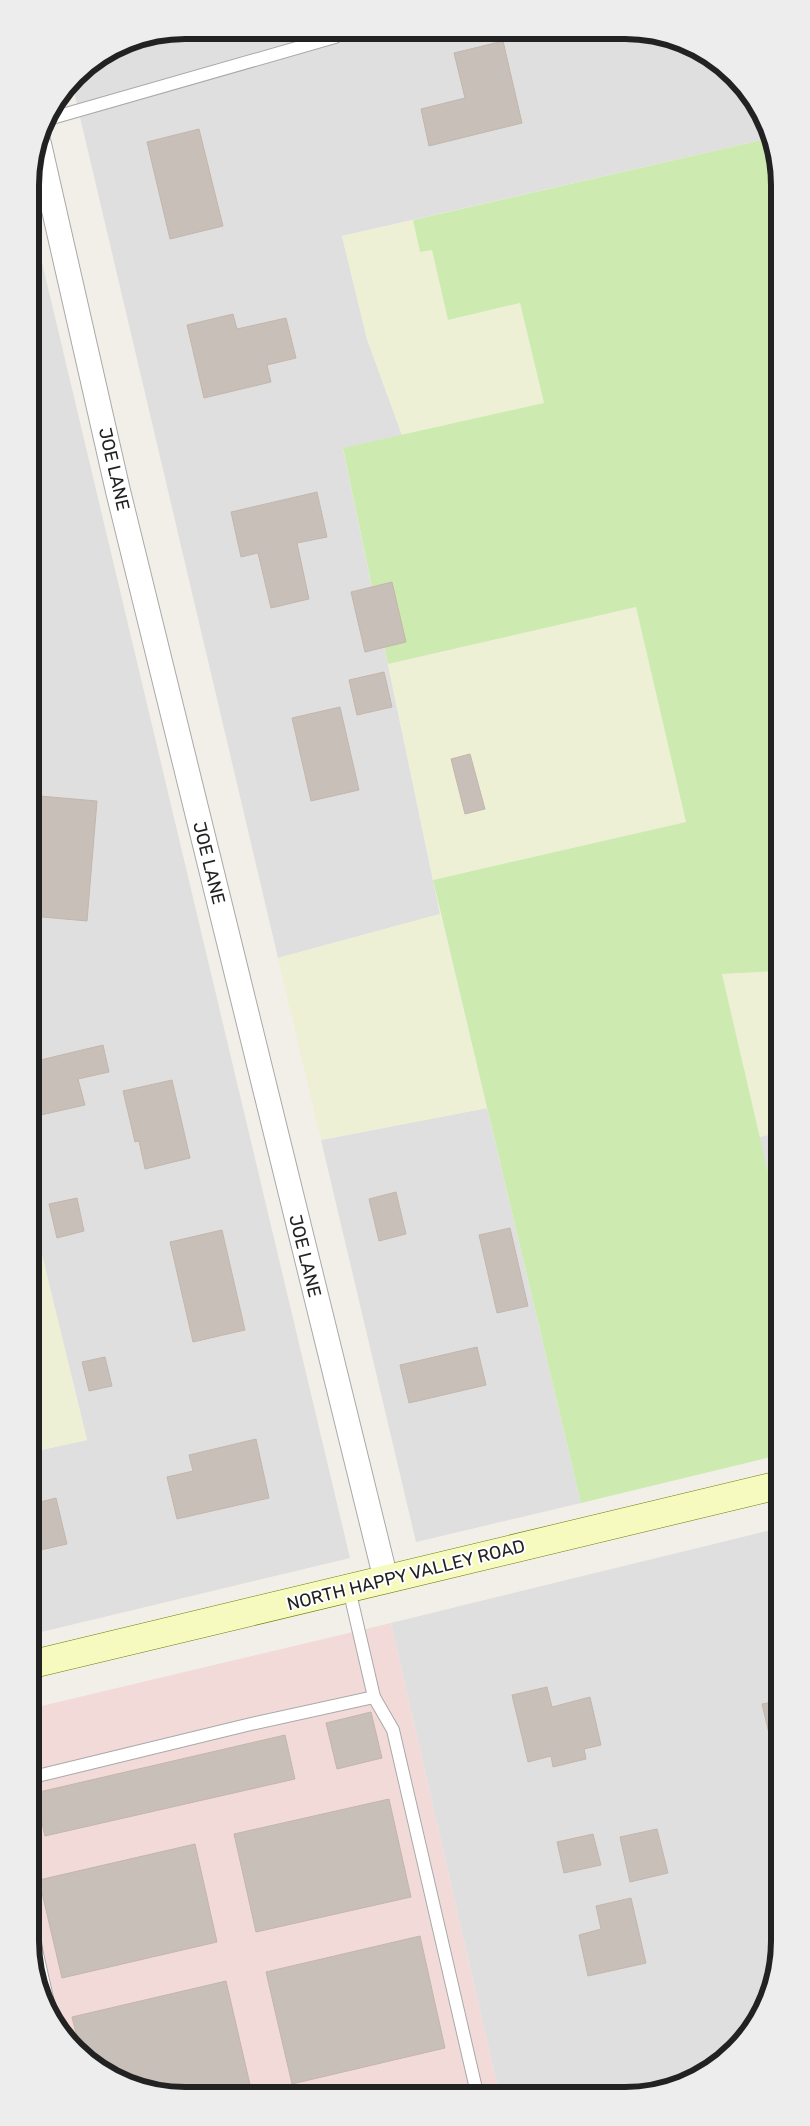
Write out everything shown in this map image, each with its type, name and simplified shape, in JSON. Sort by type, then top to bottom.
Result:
[{"type":"main road","name":"NORTH HAPPY VALLEY ROAD","points":[[39,1663],[771,1487]]},
{"type":"street","name":"JOE LANE","points":[[42,157],[120,500],[386,1580]]},
{"type":"lane","points":[[56,117],[325,39]]},
{"type":"lane","points":[[348,1589],[374,1697],[393,1730],[476,2087]]},
{"type":"lane","points":[[39,1776],[251,1724],[374,1697]]},
{"type":"shaded area","points":[[625,39],[653,42],[690,54],[706,63],[721,75],[741,96],[752,112],[763,140],[342,236],[367,339],[402,435],[343,449],[440,914],[278,958],[74,91],[89,75],[112,58],[147,44],[166,40]]},
{"type":"shaded area","points":[[39,250],[350,1558],[39,1633],[39,1450],[87,1440],[39,1243]]},
{"type":"shaded area","points":[[487,1108],[581,1503],[416,1542],[321,1140]]},
{"type":"shaded area","points":[[771,1134],[771,1187],[759,1137]]},
{"type":"shaded area","points":[[771,1530],[771,1950],[766,1979],[756,2006],[747,2022],[735,2037],[714,2057],[698,2068],[681,2076],[634,2087],[498,2087],[391,1623]]},
{"type":"shaded area","points":[[391,1623],[498,2087],[176,2087],[129,2076],[112,2068],[96,2057],[69,2030],[58,2014],[47,1988],[40,1960],[39,1707]]},
{"type":"green space","points":[[763,140],[771,176],[771,971],[722,974],[771,1185],[771,1457],[581,1503],[433,880],[686,822],[636,607],[388,664],[343,448],[544,403],[520,303],[448,320],[432,250],[420,252],[413,220]]},
{"type":"green space","points":[[413,220],[420,252],[432,250],[449,320],[520,303],[544,404],[402,435],[367,339],[342,236]]},
{"type":"green space","points":[[636,607],[686,822],[433,880],[388,664]]},
{"type":"green space","points":[[440,914],[487,1108],[321,1140],[278,958]]},
{"type":"green space","points":[[771,971],[771,1134],[759,1137],[722,974]]},
{"type":"green space","points":[[39,1243],[87,1440],[39,1450]]},
{"type":"building","points":[[503,41],[522,123],[429,146],[421,109],[465,98],[454,53]]},
{"type":"building","points":[[199,129],[223,226],[170,239],[147,142]]},
{"type":"building","points":[[233,314],[237,329],[286,318],[296,358],[267,365],[271,382],[204,398],[187,325]]},
{"type":"building","points":[[317,492],[327,537],[297,543],[309,599],[271,608],[258,553],[241,557],[231,512]]},
{"type":"building","points":[[392,582],[406,642],[365,652],[351,592]]},
{"type":"building","points":[[384,672],[392,707],[357,715],[349,680]]},
{"type":"building","points":[[340,707],[359,790],[311,801],[292,718]]},
{"type":"building","points":[[470,754],[485,809],[465,814],[451,759]]},
{"type":"building","points":[[39,796],[97,801],[87,921],[39,917]]},
{"type":"building","points":[[103,1045],[109,1072],[78,1079],[85,1105],[39,1115],[39,1060]]},
{"type":"building","points":[[172,1080],[190,1158],[145,1169],[139,1141],[135,1142],[123,1091]]},
{"type":"building","points":[[396,1192],[406,1234],[379,1241],[369,1199]]},
{"type":"building","points":[[77,1198],[84,1231],[57,1238],[49,1204]]},
{"type":"building","points":[[510,1228],[528,1306],[497,1313],[479,1235]]},
{"type":"building","points":[[222,1230],[245,1330],[193,1342],[170,1242]]},
{"type":"building","points":[[477,1347],[486,1385],[409,1403],[400,1365]]},
{"type":"building","points":[[105,1357],[112,1386],[89,1391],[82,1362]]},
{"type":"building","points":[[256,1439],[269,1498],[177,1519],[167,1477],[193,1471],[189,1455]]},
{"type":"building","points":[[56,1498],[67,1544],[39,1550],[39,1502]]},
{"type":"building","points":[[547,1687],[552,1707],[590,1697],[601,1745],[584,1749],[586,1759],[553,1767],[551,1756],[528,1762],[512,1695]]},
{"type":"building","points":[[771,1702],[771,1742],[762,1704]]},
{"type":"building","points":[[371,1712],[382,1758],[337,1769],[326,1723]]},
{"type":"building","points":[[285,1735],[295,1779],[45,1836],[39,1810],[39,1792]]},
{"type":"building","points":[[389,1799],[411,1897],[256,1932],[234,1834]]},
{"type":"building","points":[[657,1829],[668,1873],[630,1882],[620,1837]]},
{"type":"building","points":[[593,1834],[601,1865],[564,1873],[557,1842]]},
{"type":"building","points":[[195,1844],[217,1942],[62,1978],[39,1880]]},
{"type":"building","points":[[631,1898],[646,1963],[588,1976],[579,1935],[601,1929],[596,1906]]},
{"type":"building","points":[[420,1936],[445,2048],[292,2084],[266,1972]]},
{"type":"building","points":[[226,1981],[251,2087],[176,2087],[129,2076],[112,2068],[82,2044],[77,2039],[72,2017]]}]
